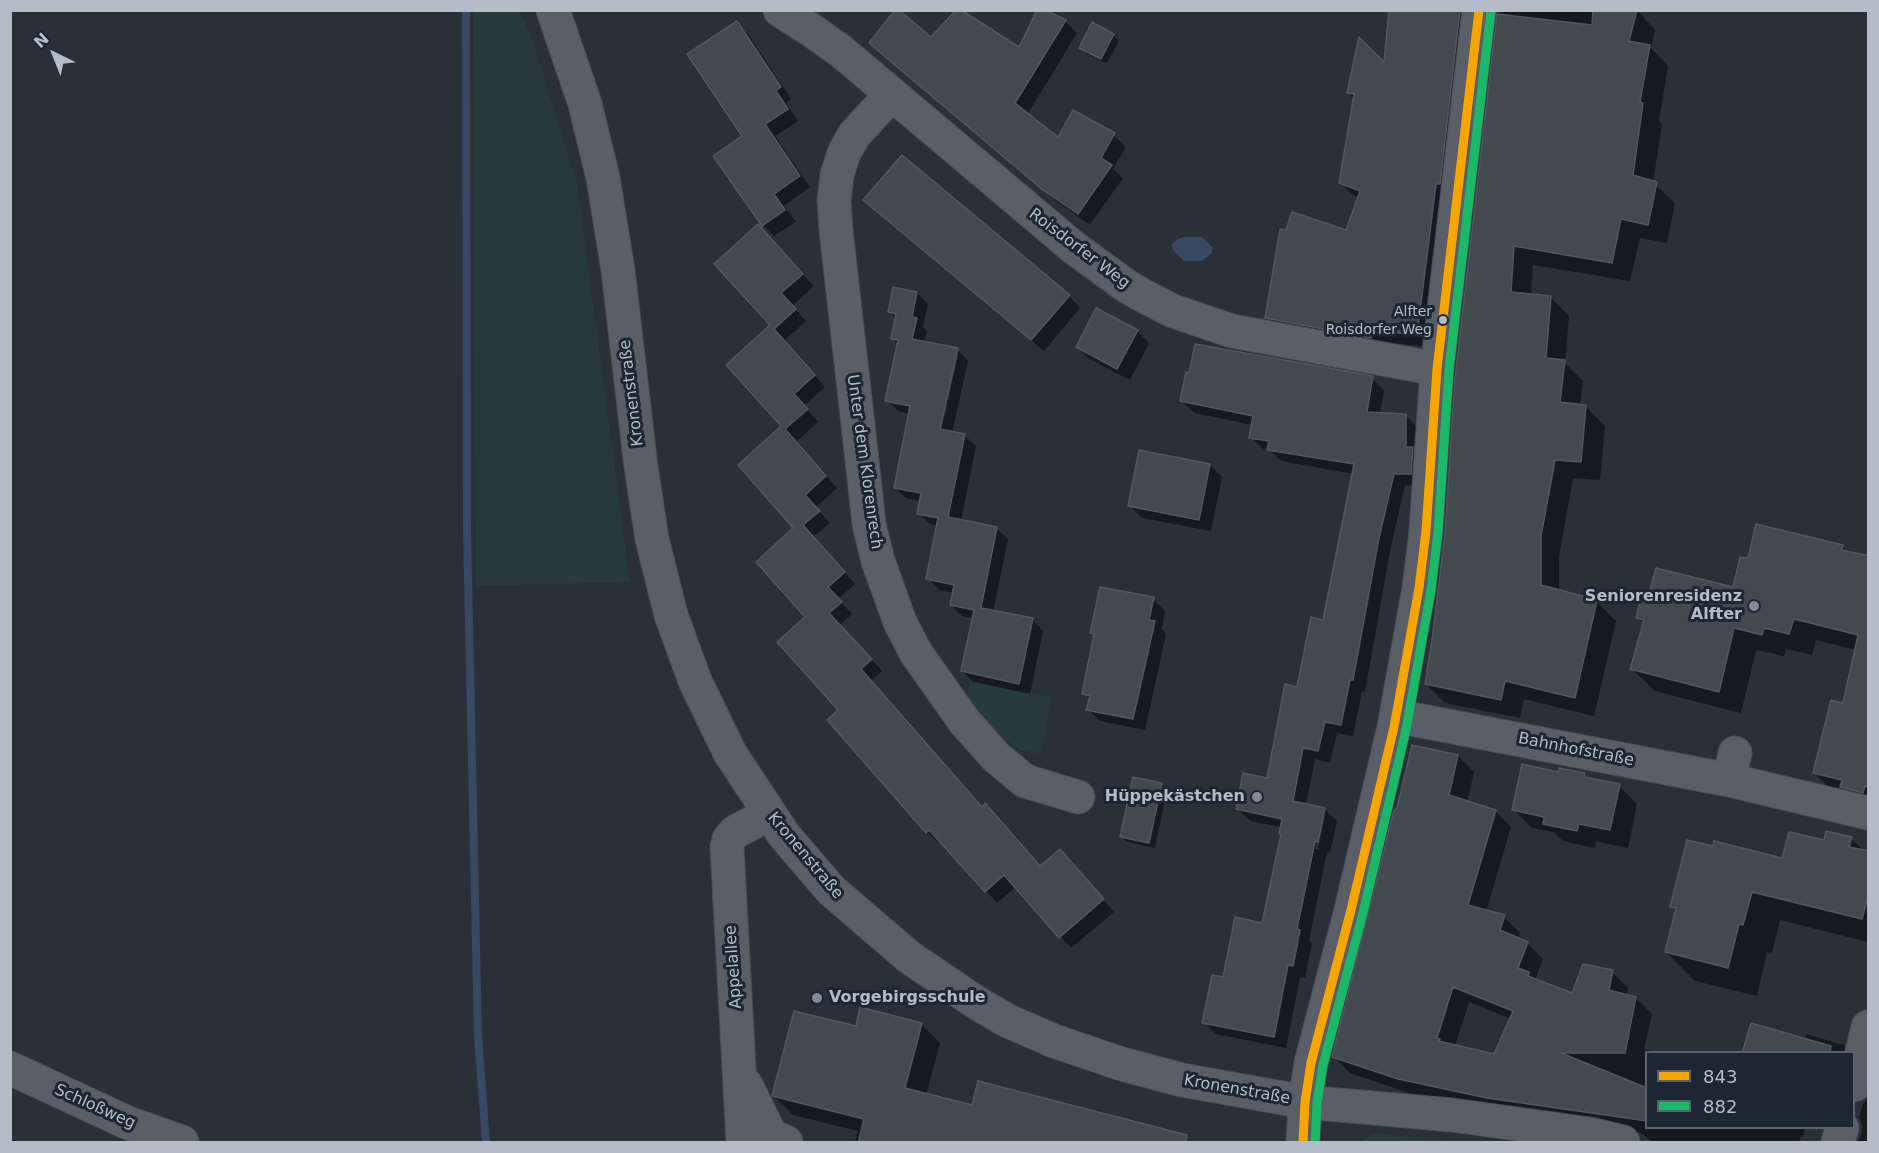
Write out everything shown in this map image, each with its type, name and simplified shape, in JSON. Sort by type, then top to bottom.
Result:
[{"type":"street","name":"Roisdorfer Weg","points":[[780,10],[829,42],[1073,247],[1125,285],[1197,320],[1232,331],[1437,369]]},
{"type":"street","points":[[1303,1143],[1305,1102],[1320,1025],[1351,910],[1410,645],[1426,531],[1437,369],[1479,10]]},
{"type":"street","name":"Kronenstraße","points":[[556,11],[585,104],[603,178],[618,270],[642,477],[662,586],[678,638],[707,708],[730,753],[784,835],[823,881],[866,922],[935,976],[1008,1021],[1054,1041],[1152,1073],[1305,1102],[1484,1119],[1590,1134],[1623,1143]]},
{"type":"street","name":"Unter dem Klorenrech","points":[[891,95],[854,135],[844,153],[837,176],[834,201],[862,467],[878,561],[900,622],[916,653],[964,721],[996,757],[1025,781],[1078,797]]},
{"type":"street","name":"Bahnhofstraße","points":[[1396,716],[1732,766],[1869,813]]},
{"type":"street","name":"Appelallee","points":[[743,1143],[727,847],[729,839],[735,832],[769,814]]},
{"type":"street","points":[[1859,1084],[1869,1027]]},
{"type":"street","name":"Schloßweg","points":[[10,1068],[129,1123],[182,1143]]},
{"type":"street","points":[[740,1073],[771,1136],[786,1143]]},
{"type":"green space","points":[[473,11],[519,11],[531,34],[577,184],[630,582],[476,586]]},
{"type":"green space","points":[[970,680],[1052,697],[1041,754],[1019,749],[995,733],[966,701]]},
{"type":"green space","points":[[1372,1134],[1380,1134],[1461,1142],[1359,1142]]},
{"type":"water","points":[[1184,237],[1202,237],[1213,248],[1211,254],[1202,261],[1184,261],[1173,250],[1172,244]]},
{"type":"building","points":[[895,10],[899,10],[931,37],[956,10],[961,10],[1019,47],[1037,10],[1045,10],[1066,20],[1015,103],[1058,137],[1073,110],[1115,133],[1101,158],[1112,165],[1078,214],[1043,190],[869,43]]},
{"type":"building","points":[[1389,10],[1460,10],[1440,184],[1436,184],[1417,335],[1372,330],[1371,338],[1265,318],[1280,229],[1286,230],[1292,212],[1346,230],[1360,191],[1339,183],[1354,94],[1347,93],[1359,37],[1384,62]]},
{"type":"building","points":[[1593,10],[1637,10],[1629,41],[1650,45],[1640,102],[1643,103],[1633,175],[1657,182],[1648,225],[1621,219],[1612,263],[1514,246],[1511,292],[1551,296],[1546,358],[1565,360],[1560,402],[1586,405],[1581,462],[1555,460],[1541,536],[1541,585],[1597,600],[1575,698],[1505,681],[1501,700],[1425,684],[1445,533],[1455,378],[1497,14],[1592,25]]},
{"type":"building","points":[[737,21],[781,87],[776,91],[788,109],[765,124],[800,176],[774,194],[785,210],[762,226],[713,156],[742,136],[687,54]]},
{"type":"building","points":[[1092,22],[1114,34],[1101,59],[1079,48]]},
{"type":"building","points":[[902,155],[1070,295],[1031,340],[863,200]]},
{"type":"building","points":[[758,224],[803,274],[781,293],[796,309],[774,329],[815,375],[794,394],[808,409],[785,429],[826,476],[805,495],[820,511],[803,525],[845,572],[828,587],[842,602],[829,613],[872,659],[861,669],[982,807],[985,803],[1040,866],[1060,849],[1104,899],[1059,938],[1004,875],[985,892],[929,830],[926,833],[827,720],[838,710],[777,642],[805,617],[756,562],[793,528],[738,465],[781,426],[726,365],[770,325],[714,264]]},
{"type":"building","points":[[893,287],[917,292],[912,317],[917,318],[912,339],[958,348],[940,429],[965,434],[948,517],[997,527],[981,608],[1033,618],[1019,684],[961,671],[974,610],[950,605],[954,585],[926,579],[938,518],[917,514],[921,493],[894,488],[910,406],[885,401],[898,340],[891,339],[896,314],[888,312]]},
{"type":"building","points":[[1096,308],[1138,330],[1117,369],[1076,347]]},
{"type":"building","points":[[1195,344],[1373,376],[1367,412],[1406,414],[1406,447],[1413,447],[1411,474],[1394,474],[1379,538],[1353,680],[1350,680],[1341,725],[1325,722],[1318,751],[1303,748],[1293,801],[1325,808],[1318,842],[1315,841],[1297,929],[1300,930],[1293,966],[1288,965],[1274,1037],[1202,1023],[1212,975],[1223,977],[1235,917],[1262,923],[1281,834],[1279,834],[1282,819],[1236,809],[1243,773],[1267,778],[1285,684],[1297,687],[1311,617],[1323,620],[1354,464],[1267,450],[1269,441],[1249,438],[1253,416],[1180,401]]},
{"type":"building","points":[[1139,450],[1210,464],[1199,520],[1128,506]]},
{"type":"building","name":"Seniorenresidenz Alfter","points":[[1756,524],[1843,545],[1842,550],[1869,556],[1869,787],[1865,786],[1863,793],[1840,787],[1842,780],[1813,773],[1831,700],[1843,703],[1858,635],[1794,619],[1789,634],[1764,628],[1762,635],[1734,628],[1719,692],[1630,669],[1644,620],[1636,618],[1642,593],[1649,594],[1656,568],[1733,587],[1740,557],[1748,558]]},
{"type":"building","points":[[1100,587],[1154,597],[1149,620],[1155,621],[1133,719],[1086,710],[1090,696],[1082,694],[1094,634],[1090,633]]},
{"type":"building","points":[[1412,745],[1458,755],[1449,795],[1496,810],[1468,905],[1505,915],[1500,930],[1528,942],[1518,968],[1529,972],[1528,976],[1572,993],[1583,964],[1613,970],[1609,990],[1636,997],[1625,1053],[1561,1053],[1645,1087],[1645,1121],[1487,1098],[1398,1079],[1332,1057],[1394,810],[1397,808]],"holes":[[[1453,987],[1513,1011],[1494,1054],[1439,1041],[1440,1039],[1437,1038]]]},
{"type":"building","points":[[1522,764],[1558,772],[1559,768],[1585,773],[1584,777],[1620,784],[1610,830],[1579,824],[1577,831],[1543,824],[1544,817],[1512,810]]},
{"type":"building","points":[[1133,777],[1162,783],[1149,843],[1120,837]]},
{"type":"building","points":[[1826,831],[1852,837],[1849,847],[1869,851],[1869,893],[1862,919],[1752,892],[1743,925],[1739,924],[1728,968],[1665,952],[1676,908],[1670,907],[1687,840],[1713,846],[1714,841],[1782,858],[1789,832],[1824,840]]},
{"type":"building","points":[[860,1007],[922,1023],[905,1088],[972,1105],[978,1081],[1187,1135],[1186,1143],[858,1143],[864,1119],[772,1096],[794,1011],[856,1026]]},
{"type":"building","points":[[1751,1023],[1831,1046],[1830,1051],[1743,1051]]},
{"type":"waterway","points":[[466,10],[467,531],[478,1036],[486,1142]]},
{"type":"transit line","name":"843","points":[[1303,1142],[1305,1102],[1311,1063],[1351,910],[1394,727],[1419,588],[1426,531],[1437,369],[1479,10]]},
{"type":"transit line","name":"882","points":[[1315,1142],[1317,1103],[1323,1065],[1363,913],[1406,730],[1431,590],[1438,532],[1449,370],[1491,11]]},
{"type":"place","name":"Alfter Roisdorfer Weg","points":[[1443,320]]},
{"type":"place","name":"Seniorenresidenz Alfter","points":[[1754,606]]},
{"type":"place","name":"Hüppekästchen","points":[[1257,797]]},
{"type":"place","name":"Vorgebirgsschule","points":[[817,998]]}]
